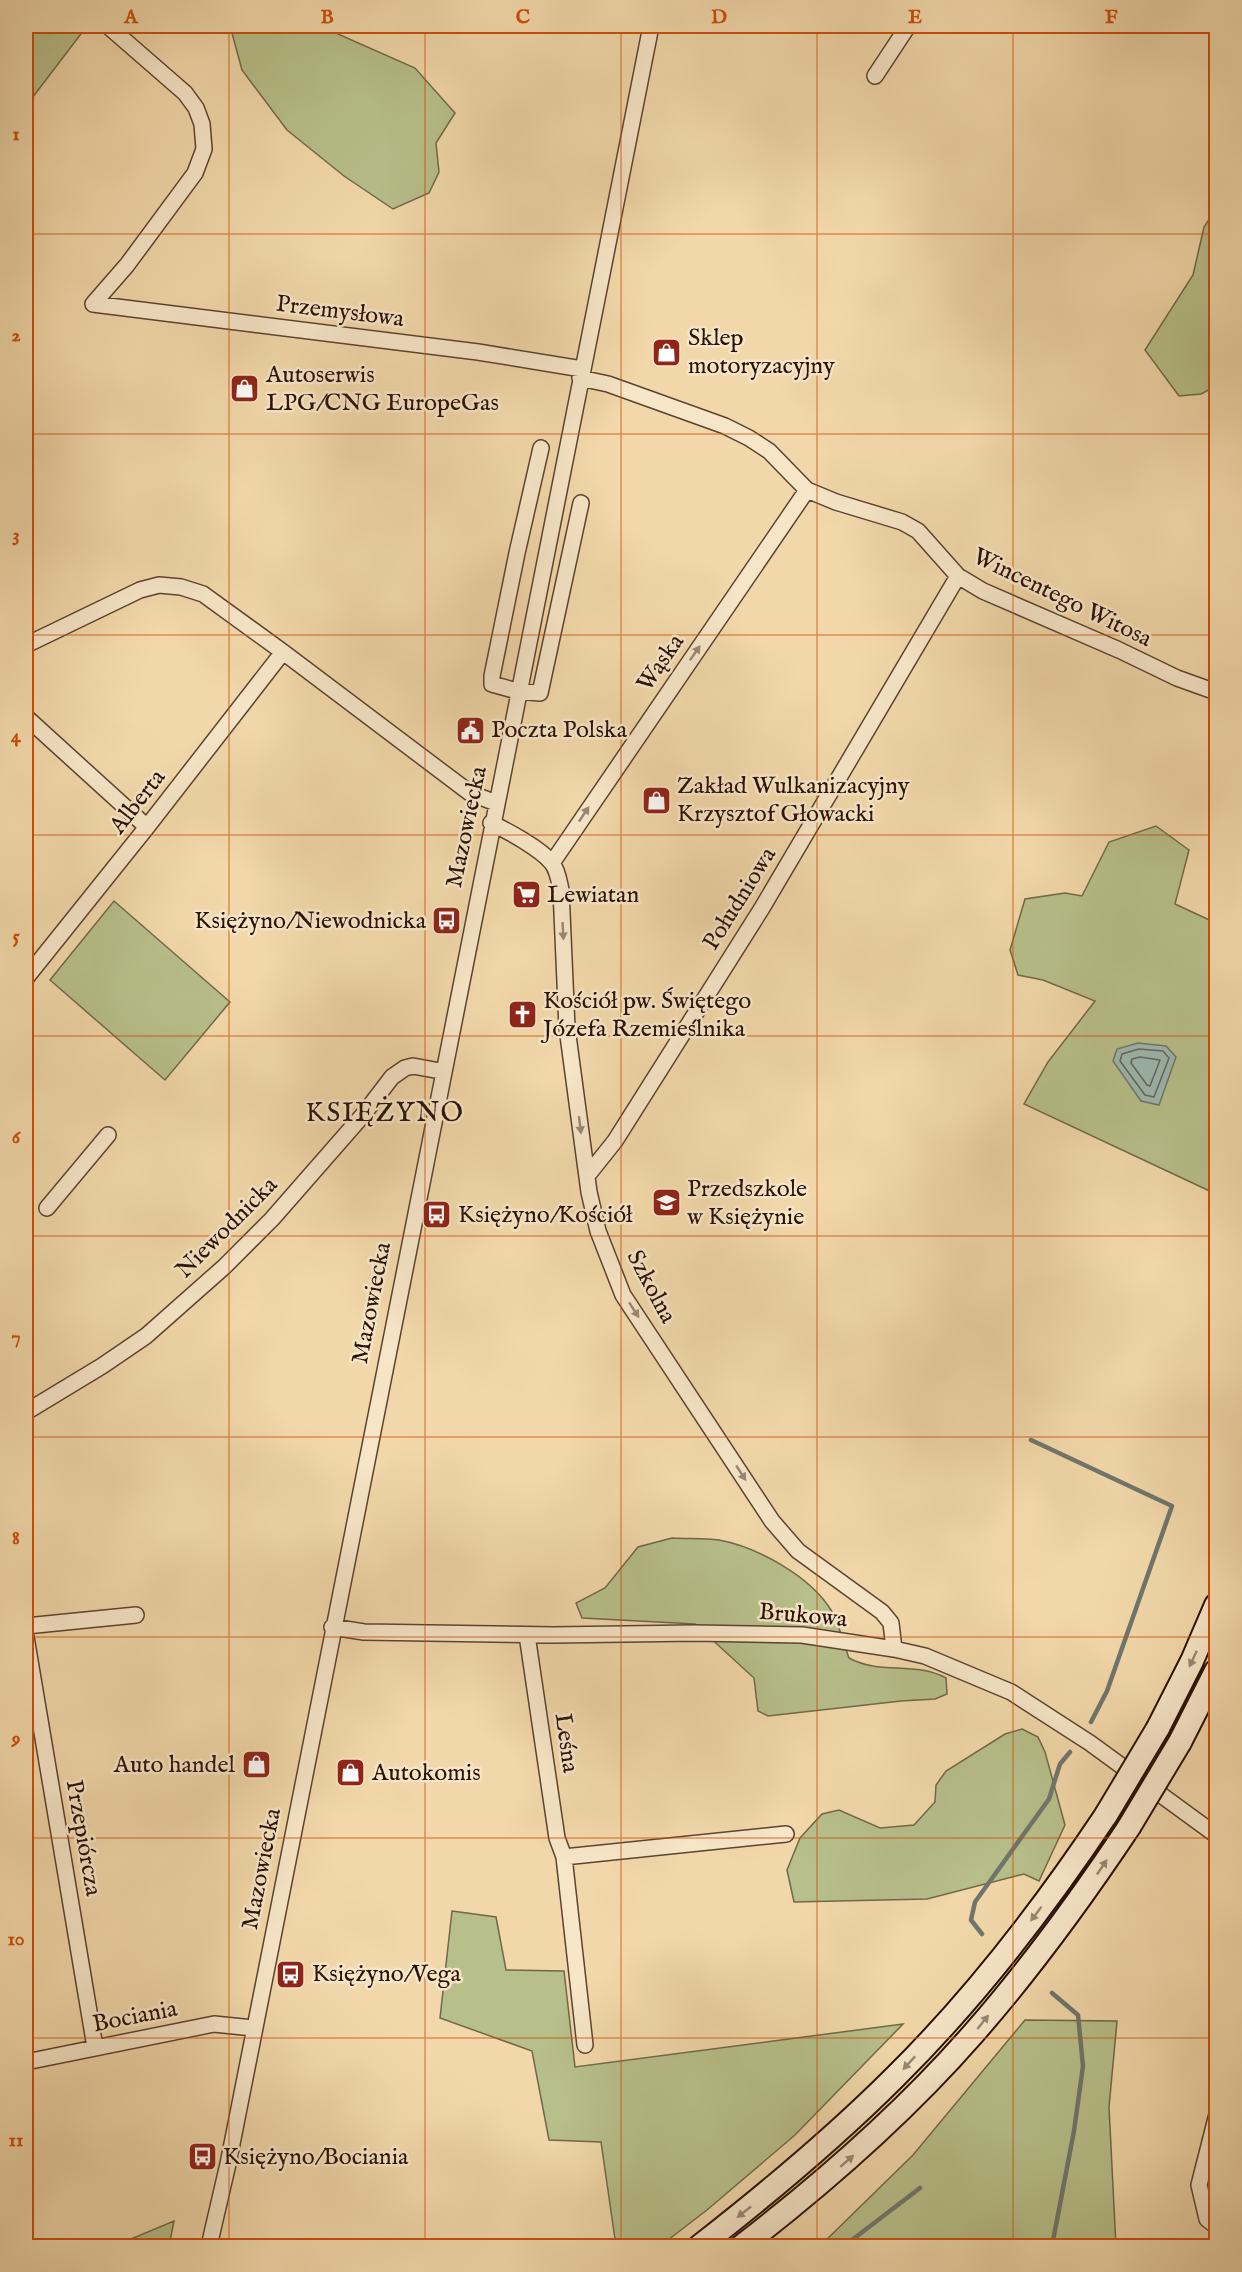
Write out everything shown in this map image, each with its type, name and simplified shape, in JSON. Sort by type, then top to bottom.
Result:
[{"type":"main road","points":[[700,2247],[788,2177],[841,2130],[948,2021],[1019,1936],[1071,1867],[1106,1815],[1158,1728],[1192,1661],[1216,1605]]},
{"type":"main road","points":[[742,2247],[803,2199],[860,2149],[972,2035],[1035,1959],[1129,1827],[1180,1742],[1216,1671]]},
{"type":"street","name":"Przemysłowa","points":[[108,26],[185,93],[196,108],[202,124],[204,149],[195,173],[128,265],[93,304],[478,352],[581,374]]},
{"type":"street","name":"Mazowiecka","points":[[209,2247],[228,2164],[440,1071],[496,803],[651,26]]},
{"type":"street","points":[[875,76],[908,26]]},
{"type":"street","name":"Wincentego Witosa","points":[[581,374],[725,426],[749,438],[769,451],[807,490],[836,502],[902,522],[918,531],[958,576],[983,591],[1119,650],[1177,678],[1216,692]]},
{"type":"street","points":[[541,448],[517,553],[492,684],[517,691],[540,693],[580,503]]},
{"type":"street","name":"Wąska","points":[[552,863],[807,490]]},
{"type":"street","name":"Południowa","points":[[587,1176],[615,1141],[756,918],[958,576]]},
{"type":"street","points":[[26,645],[140,590],[159,585],[181,586],[203,594],[470,794],[496,803]]},
{"type":"street","name":"Alberta","points":[[26,978],[283,652]]},
{"type":"street","points":[[26,717],[147,827]]},
{"type":"street","points":[[491,824],[512,833],[552,863]]},
{"type":"street","name":"Szkolna","points":[[552,863],[558,875],[561,890],[567,1028],[587,1176],[598,1232],[623,1295],[772,1521],[798,1551],[882,1612],[891,1623],[894,1649]]},
{"type":"street","name":"Niewodnicka","points":[[26,1412],[102,1366],[146,1336],[224,1267],[272,1219],[363,1115],[392,1077],[405,1068],[413,1066],[440,1071]]},
{"type":"street","points":[[47,1208],[108,1135]]},
{"type":"street","points":[[26,1626],[136,1615]]},
{"type":"street","name":"Brukowa","points":[[332,1628],[364,1632],[527,1635],[695,1633],[802,1635],[925,1656],[1011,1692],[1090,1743],[1216,1835]]},
{"type":"street","name":"Leśna","points":[[527,1635],[557,1838],[564,1857],[585,2045]]},
{"type":"street","name":"Przepiórcza","points":[[26,1637],[95,2047]]},
{"type":"street","points":[[564,1857],[786,1834]]},
{"type":"street","name":"Bociania","points":[[26,2061],[214,2024],[253,2028]]},
{"type":"street","points":[[1216,2118],[1198,2185],[1207,2219],[1216,2226]]},
{"type":"green space","points":[[26,26],[87,26],[26,106]]},
{"type":"green space","points":[[230,26],[320,26],[415,68],[455,113],[436,143],[439,172],[429,193],[393,209],[344,176],[287,130],[242,70]]},
{"type":"green space","points":[[1216,209],[1216,386],[1201,394],[1179,396],[1145,350],[1193,275],[1204,227]]},
{"type":"green space","points":[[1156,826],[1189,850],[1175,904],[1216,923],[1216,1194],[1024,1104],[1048,1062],[1095,1001],[1043,980],[1018,975],[1010,950],[1025,899],[1065,893],[1082,896],[1109,842]]},
{"type":"green space","points":[[114,901],[230,1002],[165,1080],[50,980]]},
{"type":"green space","points":[[672,1538],[719,1540],[766,1556],[796,1575],[822,1598],[839,1627],[849,1658],[873,1666],[934,1673],[946,1678],[947,1694],[935,1699],[768,1716],[758,1711],[754,1678],[695,1624],[582,1618],[576,1603],[605,1588],[638,1547]]},
{"type":"green space","points":[[1022,1729],[1038,1737],[1045,1752],[1065,1825],[1039,1881],[1024,1874],[927,1899],[794,1902],[787,1870],[800,1838],[822,1814],[839,1810],[880,1828],[914,1825],[935,1802],[936,1785],[946,1771],[1005,1734]]},
{"type":"green space","points":[[452,1911],[496,1917],[506,1970],[564,1971],[575,2067],[903,2024],[795,2135],[707,2210],[660,2246],[616,2246],[601,2142],[549,2140],[532,2051],[440,2018]]},
{"type":"green space","points":[[1025,2020],[1117,2021],[1109,2107],[1116,2246],[820,2246],[913,2155]]},
{"type":"green space","points":[[174,2221],[169,2246],[123,2246],[126,2241]]},
{"type":"water","points":[[1138,1043],[1166,1046],[1176,1057],[1159,1105],[1141,1101],[1113,1061],[1117,1049]]},
{"type":"waterway","points":[[1031,1440],[1172,1506],[1107,1691],[1091,1722]]},
{"type":"waterway","points":[[982,1934],[971,1920],[975,1902],[1049,1799],[1060,1764],[1070,1752]]},
{"type":"waterway","points":[[1052,1993],[1078,2015],[1083,2066],[1074,2131],[1052,2246]]},
{"type":"waterway","points":[[844,2246],[920,2188]]},
{"type":"place","name":"Sklep motoryzacyjny","points":[[667,352]]},
{"type":"place","name":"Autoserwis LPG/CNG EuropeGas","points":[[245,389]]},
{"type":"place","name":"Poczta Polska","points":[[470,730]]},
{"type":"place","name":"Zakład Wulkanizacyjny Krzysztof Głowacki","points":[[656,800]]},
{"type":"place","name":"Lewiatan","points":[[526,895]]},
{"type":"place","name":"Księżyno/Niewodnicka","points":[[447,921]]},
{"type":"place","name":"Kościół pw. Świętego Józefa Rzemieślnika","points":[[522,1015]]},
{"type":"place","name":"Przedszkole w Księżynie","points":[[666,1203]]},
{"type":"place","name":"Księżyno/Kościół","points":[[437,1215]]},
{"type":"place","name":"Auto handel","points":[[256,1765]]},
{"type":"place","name":"Autokomis","points":[[351,1773]]},
{"type":"place","name":"Księżyno/Vega","points":[[291,1974]]},
{"type":"place","name":"Księżyno/Bociania","points":[[202,2157]]},
{"type":"district","name":"KSIĘŻYNO","points":[[385,1114]]}]
